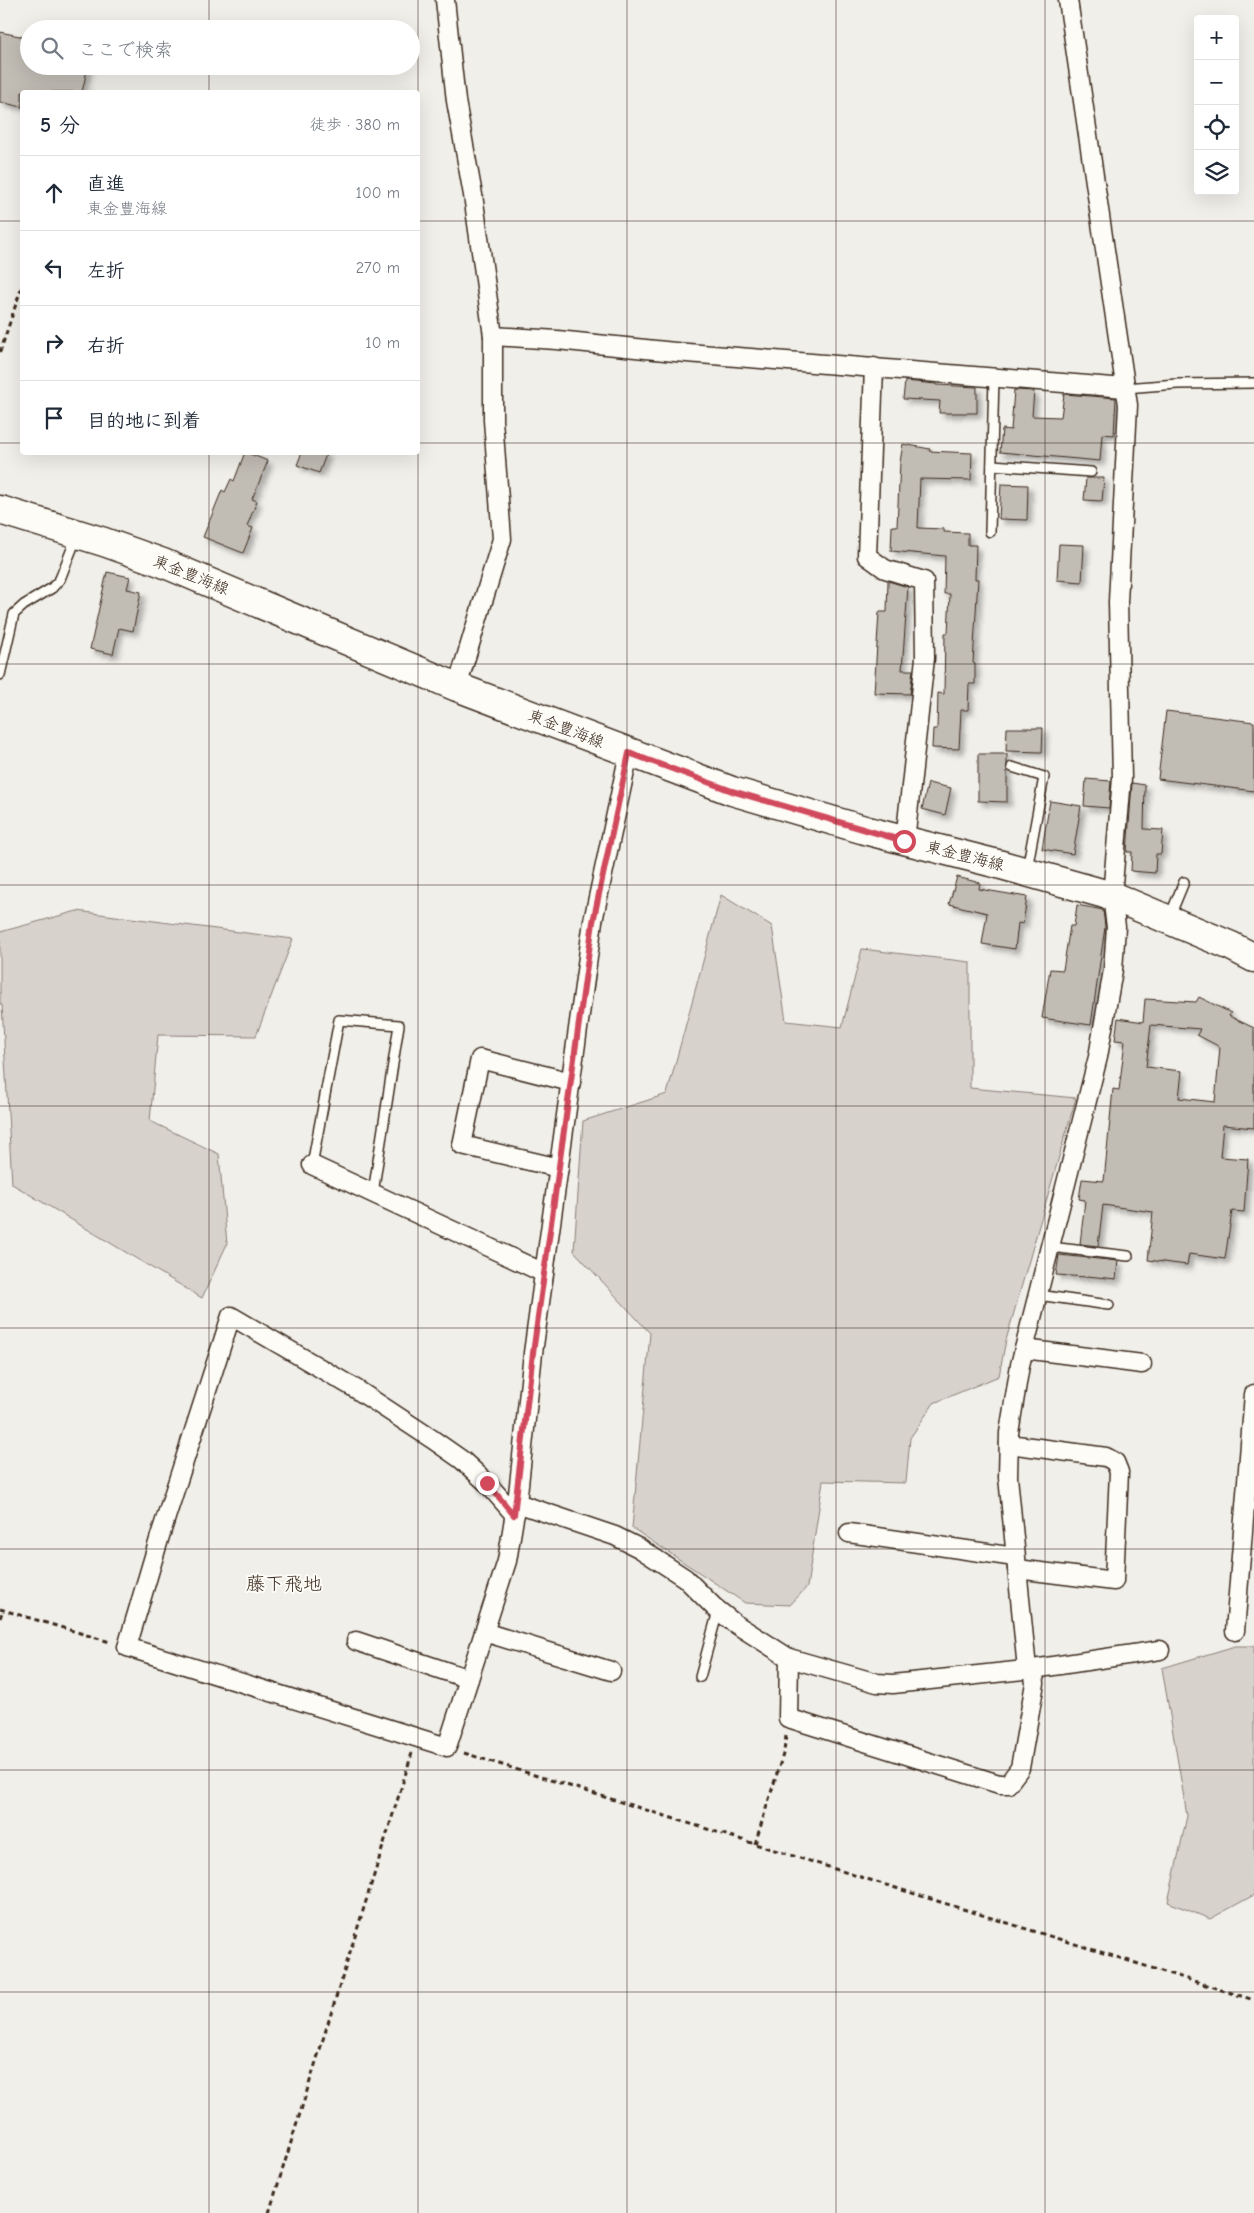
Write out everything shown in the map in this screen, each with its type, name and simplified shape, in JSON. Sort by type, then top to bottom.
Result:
[{"type":"main road","name":"東金豊海線","points":[[0,510],[163,563],[458,687],[732,791],[904,841],[1112,896],[1231,946],[1254,958]]},
{"type":"street","points":[[445,0],[456,101],[473,194],[493,336],[493,420],[502,539],[458,687]]},
{"type":"street","points":[[788,1658],[788,1718],[999,1784],[1008,1784],[1020,1768],[1035,1683],[1030,1669],[1016,1563],[1008,1477],[1009,1444],[1024,1349],[1098,1057],[1113,970],[1116,926],[1112,896],[1122,778],[1118,602],[1128,405],[1068,0]]},
{"type":"street","points":[[493,336],[1125,388]]},
{"type":"street","points":[[874,367],[866,556],[885,569],[924,581],[925,658],[904,841]]},
{"type":"street","points":[[629,753],[593,922],[533,1353],[516,1509],[506,1561],[447,1748],[127,1647],[160,1536],[231,1316],[356,1389],[432,1439],[462,1460],[516,1509],[615,1536],[639,1548],[685,1578],[718,1611],[734,1623],[788,1658],[877,1683],[893,1684],[1030,1669],[1160,1650]]},
{"type":"street","points":[[559,1168],[462,1145],[480,1059],[571,1082]]},
{"type":"street","points":[[312,1165],[544,1273]]},
{"type":"street","points":[[1024,1349],[1142,1364]]},
{"type":"street","points":[[1235,1631],[1254,1394]]},
{"type":"street","points":[[849,1532],[1114,1580],[1119,1472],[1115,1462],[1106,1457],[1009,1444]]},
{"type":"street","points":[[484,1632],[611,1671]]},
{"type":"street","points":[[356,1641],[469,1679]]},
{"type":"lane","points":[[990,532],[994,376]]},
{"type":"lane","points":[[1125,388],[1254,383]]},
{"type":"lane","points":[[992,465],[1092,472]]},
{"type":"lane","points":[[0,675],[14,614],[24,605],[52,588],[60,579],[78,534]]},
{"type":"lane","points":[[1012,767],[1044,777],[1027,872]]},
{"type":"lane","points":[[1168,919],[1184,882]]},
{"type":"lane","points":[[312,1165],[339,1020],[399,1025],[373,1193]]},
{"type":"lane","points":[[1050,1247],[1128,1256]]},
{"type":"lane","points":[[1038,1295],[1109,1305]]},
{"type":"lane","points":[[700,1676],[718,1611]]},
{"type":"path","points":[[0,352],[20,292]]},
{"type":"path","points":[[0,1618],[1,1609],[127,1647]]},
{"type":"path","points":[[755,1844],[784,1751],[788,1718]]},
{"type":"path","points":[[269,2213],[416,1739]]},
{"type":"path","points":[[447,1748],[1254,2000]]},
{"type":"shaded area","points":[[721,895],[772,926],[786,1021],[842,1027],[862,949],[970,962],[970,1088],[1076,1098],[1006,1340],[999,1376],[934,1403],[910,1438],[906,1483],[823,1481],[807,1587],[790,1605],[745,1603],[632,1528],[650,1333],[574,1251],[583,1121],[667,1094]]},
{"type":"shaded area","points":[[77,911],[293,939],[256,1036],[158,1035],[150,1121],[219,1154],[227,1244],[202,1298],[12,1184],[2,1005],[0,1004],[0,932]]},
{"type":"shaded area","points":[[1235,1646],[1254,1646],[1254,1895],[1210,1919],[1168,1902],[1187,1816],[1162,1668]]},
{"type":"building","points":[[0,32],[20,36],[20,75],[86,75],[82,90],[20,90],[20,107],[0,102]]},
{"type":"building","points":[[905,381],[977,387],[977,413],[939,413],[940,401],[903,399]]},
{"type":"building","points":[[1014,390],[1034,391],[1032,416],[1061,417],[1064,394],[1116,398],[1114,435],[1102,434],[1100,461],[1000,452],[1002,429],[1011,430]]},
{"type":"building","points":[[903,444],[930,449],[929,451],[972,453],[971,480],[920,479],[918,528],[944,529],[944,532],[968,533],[968,545],[976,545],[975,579],[978,579],[973,663],[975,664],[975,684],[969,684],[968,710],[961,710],[959,749],[932,748],[933,729],[937,729],[938,693],[944,694],[945,633],[948,633],[950,594],[944,594],[945,556],[891,551],[892,526],[897,526],[900,462]]},
{"type":"building","points":[[244,455],[253,455],[268,461],[252,499],[257,501],[247,526],[253,528],[243,553],[203,537],[222,490],[225,492],[231,479],[234,481]]},
{"type":"building","points":[[301,455],[326,455],[319,473],[297,465]]},
{"type":"building","points":[[1086,478],[1104,478],[1102,501],[1084,500]]},
{"type":"building","points":[[1001,484],[1028,485],[1027,520],[999,519]]},
{"type":"building","points":[[1059,544],[1084,545],[1082,582],[1057,580]]},
{"type":"building","points":[[107,572],[130,577],[127,589],[141,592],[133,631],[119,628],[113,654],[90,649]]},
{"type":"building","points":[[888,581],[908,587],[902,670],[913,670],[910,694],[874,693],[879,612],[887,612]]},
{"type":"building","points":[[1166,711],[1254,722],[1254,791],[1158,779]]},
{"type":"building","points":[[1007,728],[1043,728],[1042,752],[1006,751]]},
{"type":"building","points":[[978,754],[1007,754],[1007,802],[978,801]]},
{"type":"building","points":[[1086,779],[1111,781],[1109,808],[1084,806]]},
{"type":"building","points":[[928,783],[951,788],[945,815],[922,809]]},
{"type":"building","points":[[1132,783],[1145,785],[1144,829],[1163,830],[1161,854],[1156,854],[1155,873],[1131,871],[1132,852],[1127,852]]},
{"type":"building","points":[[1050,801],[1081,806],[1073,854],[1042,849]]},
{"type":"building","points":[[957,877],[980,883],[979,889],[1027,897],[1023,924],[1018,923],[1015,949],[982,944],[987,913],[949,904]]},
{"type":"building","points":[[1077,905],[1103,910],[1105,927],[1091,1025],[1042,1018],[1050,969],[1063,970],[1070,926],[1074,926]]},
{"type":"building","points":[[1199,997],[1231,1013],[1229,1016],[1254,1028],[1254,1128],[1223,1125],[1220,1157],[1248,1159],[1244,1212],[1232,1211],[1225,1259],[1189,1254],[1187,1265],[1148,1260],[1153,1212],[1103,1205],[1098,1246],[1080,1244],[1085,1200],[1079,1199],[1082,1179],[1104,1181],[1113,1089],[1119,1090],[1125,1041],[1115,1040],[1118,1018],[1143,1022],[1145,999],[1196,1002]],"holes":[[[1151,1025],[1200,1029],[1197,1035],[1220,1047],[1215,1102],[1179,1098],[1182,1071],[1146,1067]]]},
{"type":"building","points":[[1059,1255],[1118,1261],[1116,1279],[1056,1275]]},
{"type":"district","name":"藤下飛地","points":[[284,1584]]},
{"type":"route","points":[[487,1483],[514,1515],[518,1494],[533,1353],[593,922],[615,826],[629,753],[732,791],[904,841]]}]
